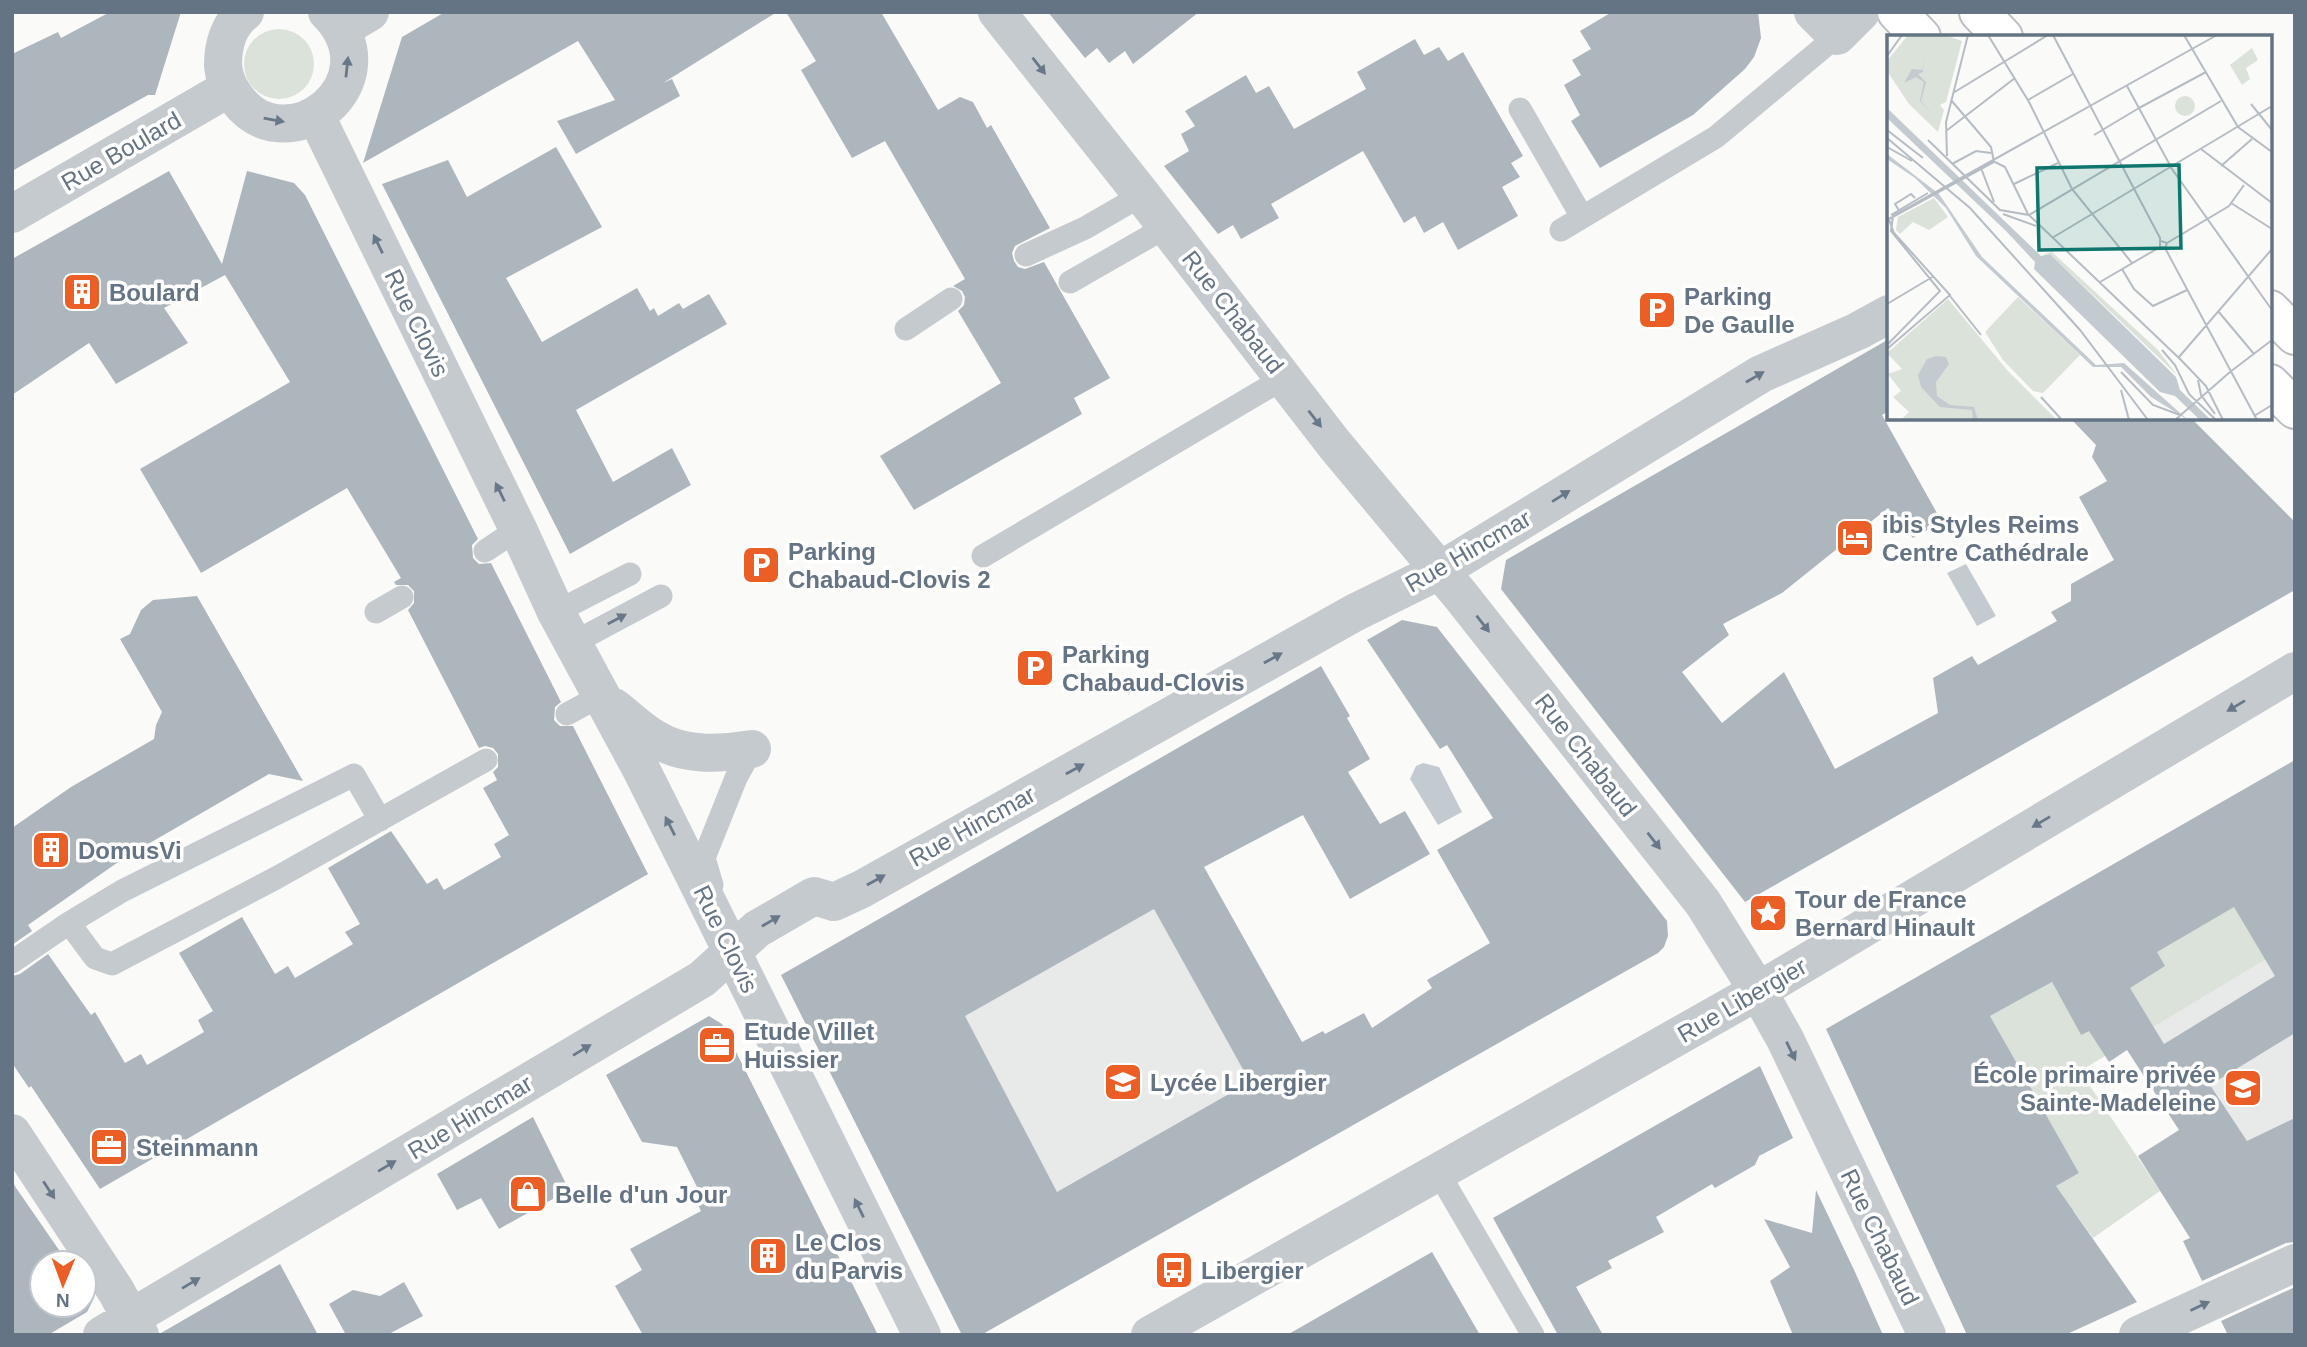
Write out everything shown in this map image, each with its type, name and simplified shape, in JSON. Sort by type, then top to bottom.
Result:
[{"type":"main road","points":[[1896,12],[1919,35]]},
{"type":"main road","points":[[1979,12],[2001,35]]},
{"type":"main road","points":[[2272,312],[2295,335]]},
{"type":"main road","points":[[2272,386],[2295,409]]},
{"type":"street","points":[[246,12],[240,16],[230,32],[223,51],[223,69],[229,88],[241,104],[257,117],[276,122],[297,122],[316,116],[340,93],[347,78],[349,61],[346,18]]},
{"type":"street","name":"Rue Chabaud","points":[[997,12],[1335,445],[1441,570],[1703,902],[1785,1039],[1927,1335]]},
{"type":"street","name":"Rue Boulard","points":[[12,214],[229,88]]},
{"type":"street","name":"Rue Clovis","points":[[316,116],[564,627],[653,792],[922,1335]]},
{"type":"street","name":"Rue Hincmar","points":[[125,1329],[691,986],[758,929],[814,896],[834,902],[862,888],[1354,613],[1441,570],[1761,374],[1872,332]]},
{"type":"street","name":"Rue Libergier","points":[[1150,1335],[1758,991],[2295,671]]},
{"type":"street","points":[[600,695],[654,738],[670,746],[705,753],[752,749]]},
{"type":"street","points":[[12,1133],[125,1329]]},
{"type":"street","points":[[2138,1335],[2295,1263]]},
{"type":"lane","points":[[1561,230],[1716,137],[1837,20]]},
{"type":"lane","points":[[1520,109],[1582,218]]},
{"type":"lane","points":[[1027,255],[1085,228],[1142,195]]},
{"type":"lane","name":"Rue Chabaud","points":[[1070,282],[1166,227]]},
{"type":"lane","points":[[906,329],[951,299]]},
{"type":"lane","points":[[983,556],[1284,378]]},
{"type":"lane","points":[[485,551],[518,529]]},
{"type":"lane","points":[[564,627],[630,574]]},
{"type":"lane","points":[[564,627],[661,596]]},
{"type":"lane","points":[[376,612],[402,597]]},
{"type":"lane","points":[[567,714],[600,695]]},
{"type":"lane","points":[[732,953],[704,858],[736,778],[752,749]]},
{"type":"lane","points":[[69,923],[94,958],[112,964],[486,760]]},
{"type":"lane","points":[[12,962],[122,891],[354,775],[380,820]]},
{"type":"lane","points":[[1437,1172],[1532,1335]]},
{"type":"shaded area","points":[[279,29],[304,39],[314,64],[304,89],[279,99],[254,89],[244,64],[254,39]]},
{"type":"shaded area","points":[[1966,564],[1996,616],[1977,626],[1947,573]]},
{"type":"shaded area","points":[[1423,763],[1439,767],[1462,812],[1438,825],[1410,779],[1416,766]]},
{"type":"shaded area","name":"Lycée Libergier","points":[[1147,766],[1350,1127],[981,1335],[904,1048]]},
{"type":"shaded area","points":[[2214,888],[2295,942],[2080,1071],[2160,1191],[2093,1238],[2074,1211],[2059,1218],[2035,1155],[2056,1185],[2079,1173],[1990,1016],[2052,982],[2081,1035]]},
{"type":"shaded area","name":"École primaire privée Sainte-Madeleine","points":[[2287,947],[2295,963],[2295,1232],[2268,1243],[2153,1027]]},
{"type":"building","points":[[110,12],[181,12],[155,95],[148,95],[12,171],[12,54],[58,32],[61,38]]},
{"type":"building","points":[[445,12],[777,12],[663,83],[672,79],[680,96],[576,154],[557,121],[615,100],[578,41],[363,163],[402,37]]},
{"type":"building","points":[[786,12],[881,12],[938,110],[960,97],[973,102],[987,128],[991,125],[1050,228],[1015,246],[1012,253],[1014,261],[1018,267],[1025,269],[1044,262],[1110,378],[1074,398],[1082,414],[914,510],[880,456],[1001,383],[958,311],[964,305],[965,297],[962,291],[953,286],[965,279],[885,141],[852,158],[801,70],[816,61]]},
{"type":"building","points":[[1048,12],[1199,12],[1133,64],[1125,51],[1109,63],[1097,48],[1085,58]]},
{"type":"building","points":[[1612,12],[1758,12],[1761,38],[1754,57],[1745,69],[1693,115],[1600,168],[1571,121],[1580,115],[1564,85],[1581,75],[1572,60],[1591,49],[1580,31]]},
{"type":"building","points":[[1415,39],[1424,55],[1439,47],[1448,61],[1463,52],[1523,156],[1511,163],[1520,177],[1502,187],[1518,216],[1458,250],[1443,222],[1424,233],[1415,216],[1404,223],[1363,151],[1271,204],[1279,218],[1241,239],[1233,225],[1218,234],[1164,166],[1189,151],[1181,134],[1195,126],[1185,111],[1246,75],[1256,93],[1269,86],[1294,129],[1366,89],[1357,72]]},
{"type":"building","points":[[556,147],[602,227],[506,278],[542,342],[637,288],[650,311],[654,308],[658,316],[679,303],[683,309],[709,294],[727,324],[576,410],[613,482],[672,448],[691,485],[570,554],[382,184],[448,160],[467,197]]},
{"type":"building","points":[[169,171],[222,264],[247,171],[294,183],[305,195],[478,539],[472,545],[473,558],[479,564],[491,563],[561,702],[555,707],[554,720],[560,726],[573,726],[648,874],[100,1189],[31,1086],[29,1088],[12,1063],[12,976],[20,974],[48,954],[91,1015],[95,1012],[125,1063],[141,1054],[147,1065],[204,1032],[198,1020],[213,1011],[179,953],[242,917],[275,974],[288,966],[295,978],[353,944],[345,932],[360,924],[328,868],[391,831],[427,884],[437,878],[444,890],[501,857],[494,844],[509,835],[483,788],[497,780],[493,772],[498,767],[498,754],[493,748],[479,748],[408,610],[414,603],[414,591],[408,585],[396,585],[394,582],[401,578],[347,488],[201,573],[140,469],[290,382],[225,275],[164,308],[188,343],[116,384],[89,343],[12,395],[12,259]]},
{"type":"building","points":[[1887,340],[1887,412],[1882,415],[1942,522],[1913,538],[1888,508],[1782,593],[1723,624],[1729,635],[1682,672],[1722,723],[1784,672],[1835,769],[1938,713],[1933,678],[1972,656],[1978,665],[2057,621],[2051,612],[2071,601],[2071,584],[2114,560],[2079,497],[2107,481],[2092,457],[2096,445],[2072,420],[2193,420],[2295,522],[2295,590],[1745,902],[1501,589],[1506,560]]},
{"type":"building","points":[[197,596],[303,781],[269,774],[124,858],[28,925],[32,931],[12,945],[12,828],[71,787],[154,739],[162,712],[120,639],[130,634],[141,610],[153,600]]},
{"type":"building","points":[[1402,620],[1437,627],[1667,921],[1668,936],[1664,947],[1658,953],[981,1335],[962,1335],[781,975],[1321,666],[1350,716],[1347,718],[1370,759],[1348,772],[1380,824],[1405,811],[1430,854],[1350,899],[1303,815],[1204,867],[1302,1042],[1323,1031],[1325,1034],[1364,1013],[1372,1028],[1432,988],[1427,980],[1490,943],[1437,850],[1493,818],[1447,745],[1440,749],[1367,640]],"holes":[[[1154,909],[1250,1082],[1057,1192],[965,1016]]]},
{"type":"building","points":[[2295,760],[2295,1033],[2210,1085],[2247,1141],[2295,1118],[2295,1242],[2286,1243],[2202,1281],[2183,1241],[2190,1238],[2138,1156],[2179,1130],[2127,1050],[2109,1062],[2089,1031],[2081,1035],[2052,982],[1990,1016],[2079,1173],[2056,1186],[2137,1302],[2065,1335],[1967,1335],[1826,1029]],"holes":[[[2234,907],[2275,976],[2164,1044],[2130,988],[2165,966],[2157,952]]]},
{"type":"building","points":[[709,1016],[722,1024],[878,1335],[643,1335],[615,1286],[642,1270],[630,1249],[701,1211],[693,1196],[700,1193],[677,1147],[642,1142],[606,1075]]},
{"type":"building","points":[[1760,1066],[1793,1138],[1759,1156],[1755,1165],[1715,1188],[1712,1184],[1656,1217],[1664,1232],[1608,1261],[1612,1268],[1576,1287],[1603,1335],[1558,1335],[1493,1218]]},
{"type":"building","points":[[533,1117],[569,1190],[499,1229],[481,1198],[457,1210],[437,1174]]},
{"type":"building","points":[[12,1182],[58,1249],[28,1249],[28,1319],[75,1319],[48,1335],[12,1335]]},
{"type":"building","points":[[1816,1190],[1883,1335],[1793,1335],[1770,1281],[1790,1267],[1764,1219],[1812,1233]]},
{"type":"building","points":[[1432,1252],[1480,1335],[1287,1335]]},
{"type":"building","points":[[280,1264],[318,1335],[162,1335],[161,1333]]},
{"type":"building","points":[[404,1282],[423,1316],[387,1335],[346,1335],[329,1304],[353,1290],[380,1296]]},
{"type":"building","points":[[2295,1287],[2295,1335],[2228,1335],[2221,1321]]},
{"type":"place","name":"Boulard","points":[[82,292]]},
{"type":"place","name":"Parking De Gaulle","points":[[1657,310]]},
{"type":"place","name":"ibis Styles Reims Centre Cathédrale","points":[[1855,538]]},
{"type":"place","name":"Parking Chabaud-Clovis 2","points":[[761,565]]},
{"type":"place","name":"Parking Chabaud-Clovis","points":[[1035,668]]},
{"type":"place","name":"DomusVi","points":[[51,850]]},
{"type":"place","name":"Tour de France Bernard Hinault","points":[[1768,913]]},
{"type":"place","name":"Etude Villet Huissier","points":[[717,1045]]},
{"type":"place","name":"Lycée Libergier","points":[[1123,1082]]},
{"type":"place","name":"École primaire privée Sainte-Madeleine","points":[[2243,1088]]},
{"type":"place","name":"Steinmann","points":[[109,1147]]},
{"type":"place","name":"Belle d'un Jour","points":[[528,1194]]},
{"type":"place","name":"Le Clos du Parvis","points":[[768,1256]]},
{"type":"place","name":"Libergier","points":[[1174,1270]]}]
